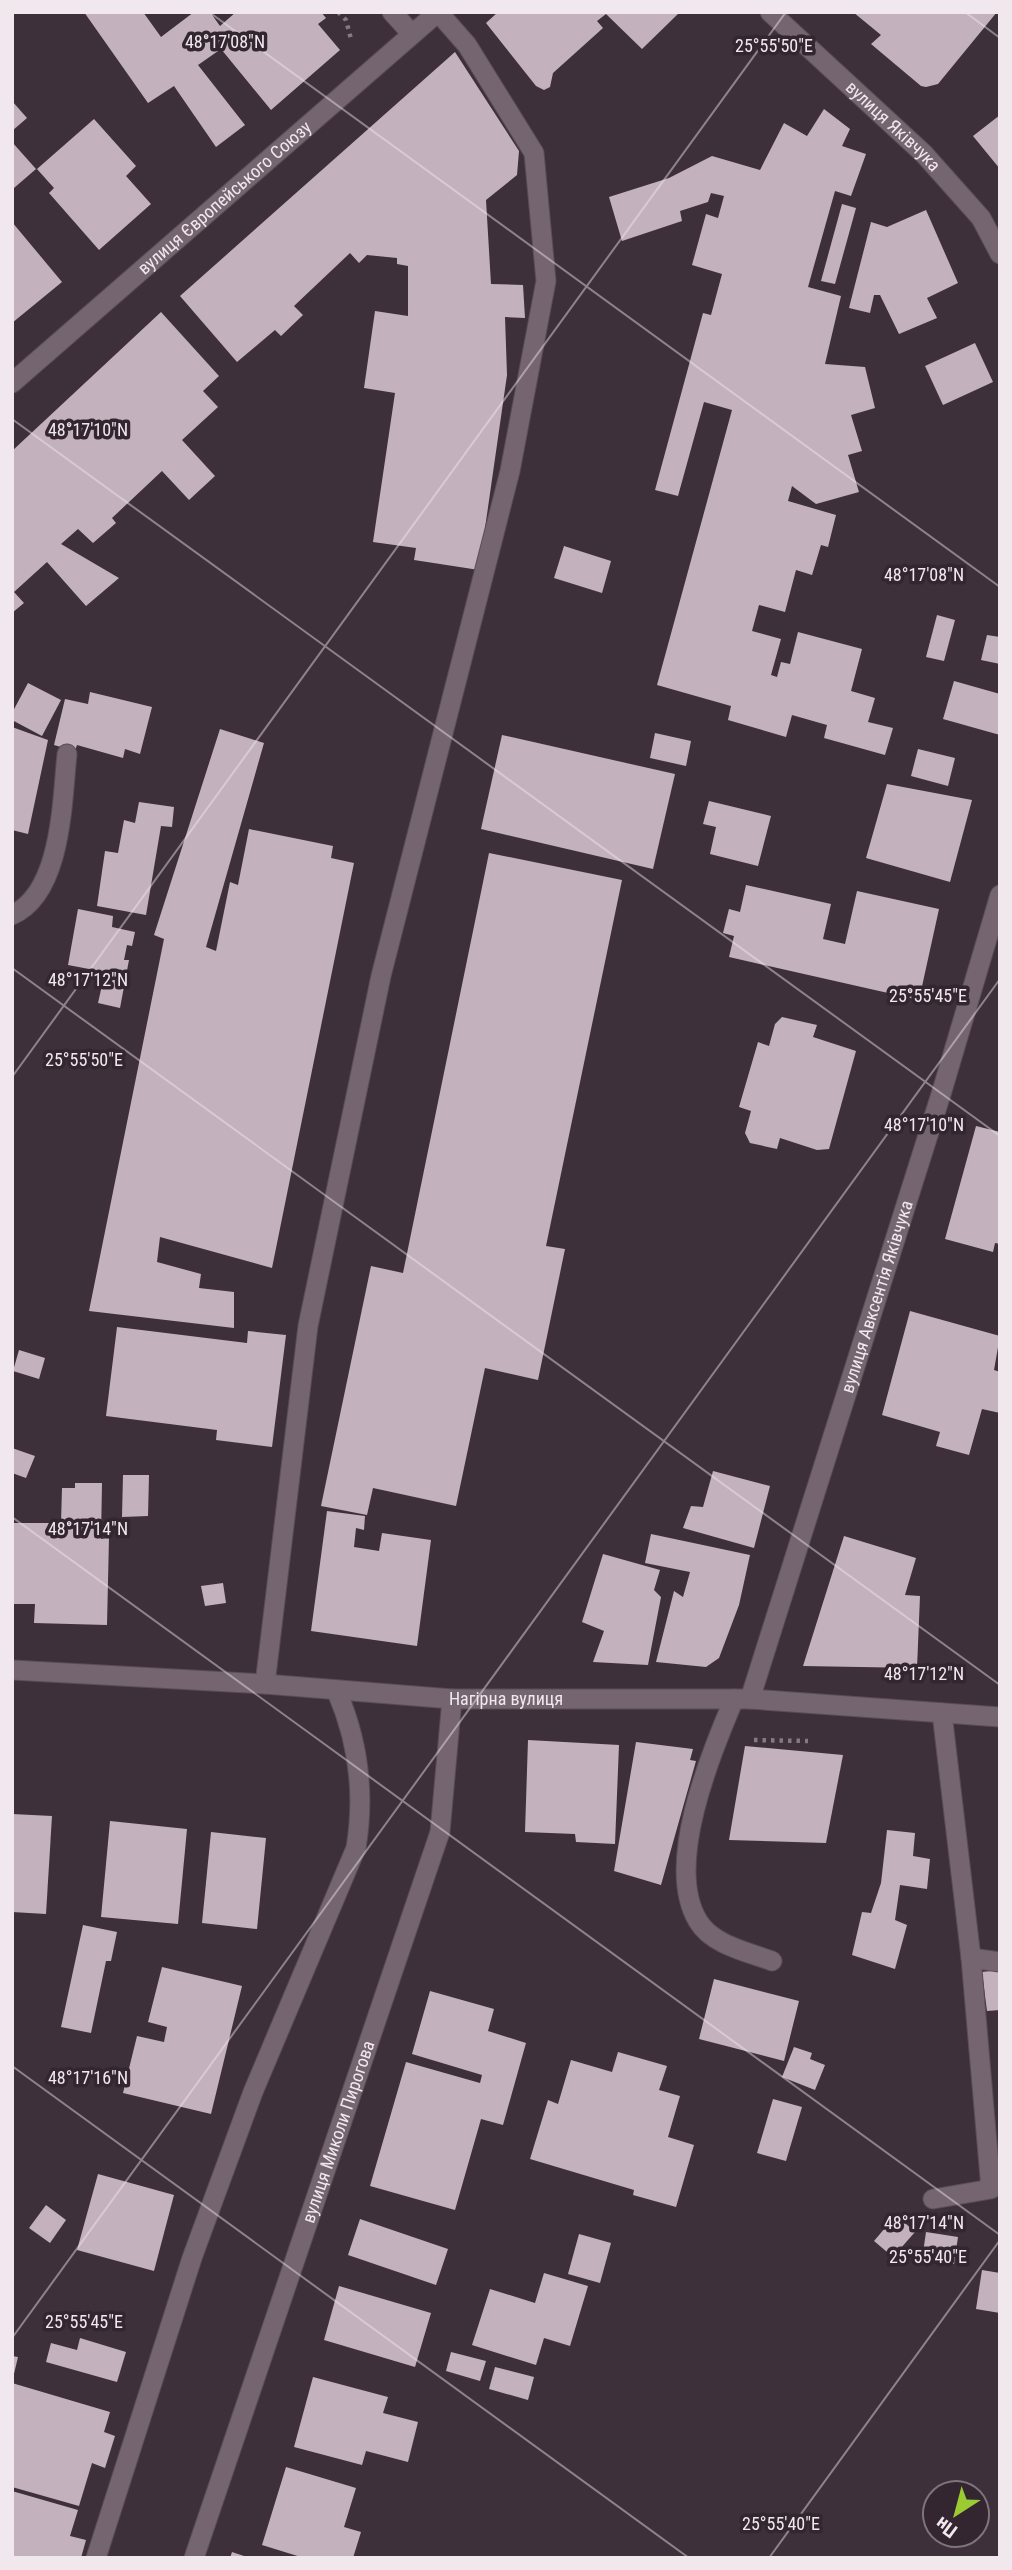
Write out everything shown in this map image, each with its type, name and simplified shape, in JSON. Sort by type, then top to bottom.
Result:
[{"type":"street","points":[[392,12],[412,34]]},
{"type":"street","points":[[265,1684],[308,1326],[381,976],[510,471],[546,281],[534,153],[467,45],[438,12]]},
{"type":"street","name":"вулиця Європейського Союзу","points":[[12,383],[438,12]]},
{"type":"street","name":"вулиця Яківчука","points":[[770,12],[924,154],[981,218],[1000,254]]},
{"type":"street","points":[[12,915],[37,894],[50,869],[58,834],[68,754]]},
{"type":"street","name":"вулиця Авксентія Яківчука","points":[[772,1961],[718,1941],[698,1922],[688,1895],[686,1852],[712,1754],[742,1699],[942,1091],[1000,895]]},
{"type":"street","name":"Нагірна вулиця","points":[[12,1670],[265,1684],[337,1692],[452,1699],[742,1699],[1000,1717]]},
{"type":"street","points":[[96,2558],[211,2207],[253,2092],[340,1893],[356,1848],[362,1813],[359,1764],[350,1721],[337,1692]]},
{"type":"street","name":"вулиця Миколи Пирогова","points":[[194,2558],[440,1832],[452,1699]]},
{"type":"street","points":[[933,2199],[990,2189],[971,1958],[942,1713]]},
{"type":"street","points":[[971,1958],[1000,1962]]},
{"type":"path","points":[[338,12],[346,20]]},
{"type":"building","points":[[84,12],[143,12],[161,37],[194,12],[210,12],[220,26],[236,12],[321,12],[326,18],[318,24],[340,50],[271,110],[221,49],[198,65],[245,125],[216,147],[174,86],[148,103]]},
{"type":"building","points":[[498,12],[680,12],[642,49],[606,14],[597,21],[603,28],[553,73],[550,87],[544,90],[536,86],[486,23]]},
{"type":"building","points":[[853,12],[997,12],[938,84],[926,87],[921,86],[871,44],[881,35]]},
{"type":"building","points":[[455,52],[519,151],[517,175],[486,200],[491,284],[523,285],[525,318],[505,317],[507,375],[479,570],[414,560],[416,548],[373,542],[395,393],[364,388],[375,311],[408,316],[408,266],[397,264],[397,258],[367,255],[359,263],[350,253],[294,306],[303,315],[281,336],[275,330],[237,362],[180,296]]},
{"type":"building","points":[[12,101],[27,118],[12,131]]},
{"type":"building","points":[[824,109],[850,129],[842,146],[866,154],[851,196],[835,191],[808,287],[841,296],[825,364],[865,367],[875,408],[851,415],[862,451],[848,455],[859,492],[816,504],[792,486],[788,501],[836,515],[828,547],[821,545],[812,575],[796,570],[785,612],[759,605],[752,631],[781,639],[771,675],[777,677],[781,662],[790,664],[798,632],[862,649],[851,691],[875,698],[868,722],[893,728],[885,755],[824,738],[827,725],[792,715],[786,737],[728,720],[731,706],[657,685],[732,410],[704,402],[678,496],[655,490],[703,313],[711,315],[722,274],[692,265],[706,214],[718,218],[724,196],[711,193],[708,202],[680,211],[682,221],[622,241],[609,197],[669,178],[712,156],[760,170],[784,123],[807,136]]},
{"type":"building","points":[[1000,115],[1000,169],[973,136]]},
{"type":"building","points":[[94,119],[136,166],[126,176],[151,204],[99,250],[49,193],[54,188],[37,169]]},
{"type":"building","points":[[12,142],[36,169],[14,188],[12,185]]},
{"type":"building","points":[[842,204],[856,208],[835,284],[821,281]]},
{"type":"building","points":[[926,210],[958,283],[927,298],[937,318],[899,334],[880,295],[874,295],[870,313],[849,308],[871,222],[887,227]]},
{"type":"building","points":[[12,222],[62,282],[12,323]]},
{"type":"building","points":[[161,312],[219,376],[203,391],[218,407],[182,440],[215,476],[189,500],[162,471],[112,518],[116,523],[93,543],[78,529],[61,544],[119,578],[86,606],[47,562],[14,592],[24,603],[12,613],[12,451]]},
{"type":"building","points":[[975,343],[993,382],[943,405],[925,366]]},
{"type":"building","points":[[564,546],[611,561],[602,593],[554,578]]},
{"type":"building","points":[[937,615],[955,620],[944,661],[926,657]]},
{"type":"building","points":[[987,635],[1000,637],[1000,664],[981,660]]},
{"type":"building","points":[[954,681],[1000,694],[1000,735],[943,719]]},
{"type":"building","points":[[28,683],[61,700],[42,736],[12,720],[12,713]]},
{"type":"building","points":[[90,692],[152,707],[140,754],[125,749],[123,758],[77,745],[75,751],[54,745],[65,699],[88,704]]},
{"type":"building","points":[[12,727],[48,740],[28,834],[12,830]]},
{"type":"building","points":[[220,729],[264,743],[206,947],[216,951],[230,882],[238,885],[249,829],[333,846],[331,858],[354,863],[272,1268],[160,1237],[157,1262],[201,1274],[199,1288],[234,1292],[234,1328],[89,1311],[164,939],[154,935]]},
{"type":"building","points":[[655,733],[691,741],[686,766],[650,758]]},
{"type":"building","points":[[502,735],[675,774],[653,869],[481,829]]},
{"type":"building","points":[[918,749],[955,758],[948,786],[911,776]]},
{"type":"building","points":[[887,784],[972,800],[950,882],[866,858]]},
{"type":"building","points":[[709,801],[771,816],[758,866],[710,854],[716,827],[703,824]]},
{"type":"building","points":[[139,802],[174,807],[172,827],[161,826],[146,915],[97,906],[105,851],[118,853],[124,820],[135,823]]},
{"type":"building","points":[[489,853],[622,880],[546,1246],[565,1249],[538,1380],[485,1368],[456,1506],[373,1488],[367,1515],[321,1506],[371,1266],[403,1273]]},
{"type":"building","points":[[746,885],[831,904],[823,939],[845,944],[857,891],[939,909],[919,1000],[729,957],[734,936],[723,933],[729,909],[740,912]]},
{"type":"building","points":[[78,909],[113,916],[112,927],[135,932],[132,946],[127,945],[124,960],[129,960],[120,1008],[98,1003],[105,972],[68,965]]},
{"type":"building","points":[[782,1017],[817,1025],[813,1037],[856,1051],[829,1149],[817,1150],[780,1138],[777,1149],[750,1143],[745,1133],[751,1111],[739,1107],[758,1042],[769,1046],[775,1024]]},
{"type":"building","points":[[976,1126],[1000,1132],[1000,1244],[995,1243],[993,1252],[945,1239]]},
{"type":"building","points":[[910,1311],[1000,1336],[994,1370],[1000,1372],[1000,1413],[982,1409],[969,1455],[936,1446],[940,1432],[882,1415]]},
{"type":"building","points":[[117,1327],[247,1343],[248,1331],[286,1335],[272,1447],[216,1440],[217,1430],[106,1416]]},
{"type":"building","points":[[19,1350],[45,1358],[39,1379],[13,1371]]},
{"type":"building","points":[[12,1448],[35,1456],[26,1478],[12,1473]]},
{"type":"building","points":[[713,1471],[770,1486],[754,1548],[683,1528],[691,1506],[703,1507]]},
{"type":"building","points":[[123,1475],[149,1475],[148,1516],[122,1517]]},
{"type":"building","points":[[75,1483],[102,1483],[101,1539],[109,1538],[107,1625],[34,1623],[35,1604],[12,1604],[12,1523],[61,1523],[62,1488],[75,1488]]},
{"type":"building","points":[[327,1511],[365,1516],[364,1530],[356,1528],[354,1547],[379,1551],[382,1533],[431,1540],[417,1646],[311,1631]]},
{"type":"building","points":[[651,1534],[750,1555],[739,1605],[719,1658],[706,1667],[656,1662],[674,1591],[683,1597],[690,1572],[645,1563]]},
{"type":"building","points":[[844,1536],[916,1558],[905,1595],[920,1596],[917,1668],[803,1666]]},
{"type":"building","points":[[603,1554],[660,1570],[654,1590],[661,1597],[648,1665],[593,1662],[604,1631],[582,1622]]},
{"type":"building","points":[[223,1583],[226,1603],[205,1606],[201,1586]]},
{"type":"building","points":[[528,1740],[619,1745],[615,1844],[576,1842],[575,1834],[525,1832]]},
{"type":"building","points":[[636,1742],[693,1749],[690,1760],[696,1761],[661,1885],[614,1871]]},
{"type":"building","points":[[745,1746],[843,1755],[826,1843],[729,1840]]},
{"type":"building","points":[[12,1814],[52,1816],[46,1914],[12,1912]]},
{"type":"building","points":[[110,1821],[187,1829],[178,1924],[101,1917]]},
{"type":"building","points":[[887,1830],[915,1833],[913,1856],[930,1859],[927,1889],[900,1885],[895,1920],[907,1925],[895,1969],[852,1955],[862,1912],[871,1913],[881,1883]]},
{"type":"building","points":[[211,1832],[266,1838],[257,1929],[202,1923]]},
{"type":"building","points":[[83,1925],[117,1932],[111,1961],[106,1961],[91,2033],[61,2027]]},
{"type":"building","points":[[162,1967],[242,1986],[211,2114],[123,2093],[137,2036],[164,2042],[167,2027],[148,2022]]},
{"type":"building","points":[[1000,1970],[1000,2010],[987,2011],[982,1972]]},
{"type":"building","points":[[714,1979],[799,2001],[784,2061],[699,2039]]},
{"type":"building","points":[[430,1991],[494,2009],[488,2031],[526,2043],[503,2125],[481,2119],[455,2210],[370,2186],[406,2062],[480,2083],[482,2075],[412,2054]]},
{"type":"building","points":[[794,2047],[812,2053],[810,2059],[825,2065],[815,2090],[782,2077]]},
{"type":"building","points":[[618,2052],[667,2066],[659,2090],[680,2096],[668,2137],[694,2145],[676,2207],[633,2195],[634,2190],[530,2159],[548,2100],[558,2104],[571,2060],[612,2072]]},
{"type":"building","points":[[773,2099],[802,2107],[786,2161],[757,2153]]},
{"type":"building","points":[[98,2174],[174,2195],[154,2271],[77,2250]]},
{"type":"building","points":[[46,2205],[66,2220],[50,2243],[29,2228]]},
{"type":"building","points":[[896,2215],[915,2232],[893,2257],[874,2241]]},
{"type":"building","points":[[360,2219],[448,2249],[436,2285],[348,2255]]},
{"type":"building","points":[[926,2232],[958,2237],[954,2264],[922,2260]]},
{"type":"building","points":[[579,2234],[611,2243],[600,2283],[568,2274]]},
{"type":"building","points":[[982,2270],[1000,2273],[1000,2313],[976,2309]]},
{"type":"building","points":[[544,2273],[588,2286],[570,2346],[544,2338],[536,2365],[472,2345],[490,2289],[535,2303]]},
{"type":"building","points":[[339,2286],[431,2313],[415,2367],[324,2340]]},
{"type":"building","points":[[80,2338],[126,2352],[117,2382],[46,2362],[51,2343],[77,2350]]},
{"type":"building","points":[[451,2352],[486,2361],[480,2381],[446,2371]]},
{"type":"building","points":[[12,2356],[18,2357],[13,2378],[12,2377]]},
{"type":"building","points":[[495,2367],[534,2377],[528,2400],[489,2389]]},
{"type":"building","points":[[313,2377],[388,2397],[383,2413],[418,2422],[408,2462],[366,2451],[362,2465],[294,2447]]},
{"type":"building","points":[[12,2383],[110,2412],[104,2432],[115,2436],[105,2468],[92,2463],[79,2506],[12,2487]]},
{"type":"building","points":[[286,2467],[356,2488],[344,2527],[361,2532],[353,2558],[304,2558],[262,2545]]},
{"type":"building","points":[[12,2491],[78,2510],[70,2536],[86,2540],[81,2558],[12,2558]]},
{"type":"building","points":[[232,2552],[247,2557],[247,2558],[230,2558]]}]
